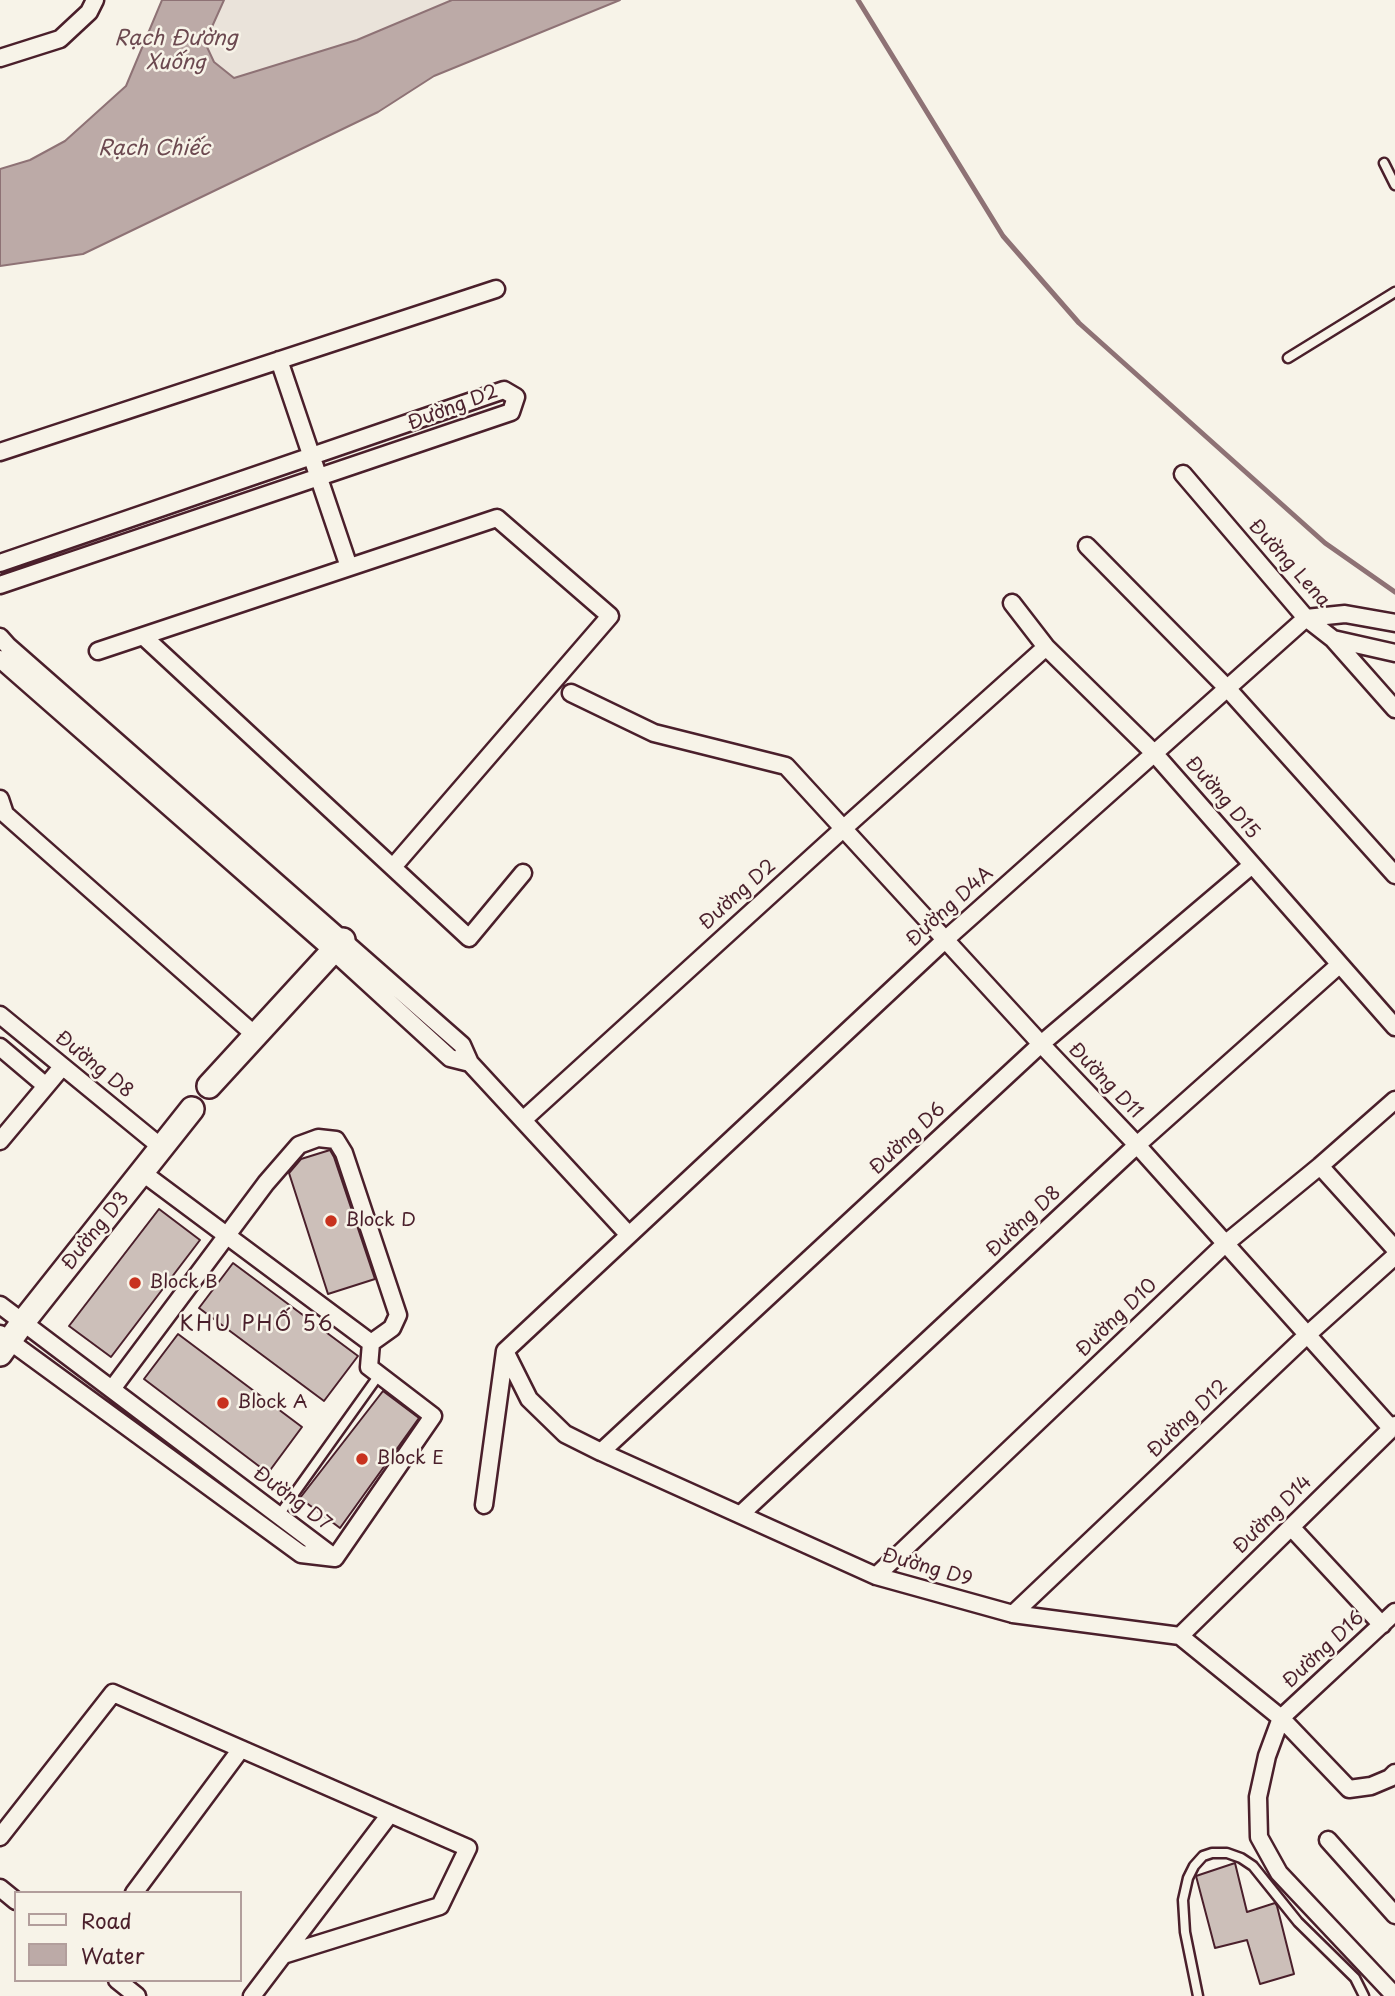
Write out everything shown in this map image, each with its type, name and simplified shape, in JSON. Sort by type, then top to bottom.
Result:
[{"type":"street","points":[[0,58],[60,39],[89,12],[95,0]]},
{"type":"street","points":[[0,452],[496,289]]},
{"type":"street","points":[[279,360],[349,567]]},
{"type":"street","name":"Đường D2","points":[[0,562],[504,390],[516,397],[511,412],[0,585]]},
{"type":"street","name":"Đường Lena","points":[[1183,474],[1306,618],[1333,639],[1395,709]]},
{"type":"street","points":[[97,650],[497,518],[610,616],[393,867]]},
{"type":"street","points":[[1087,546],[1227,688],[1395,875]]},
{"type":"street","name":"Đường D15","points":[[1012,603],[1046,647],[1154,753],[1395,1027]]},
{"type":"street","points":[[1306,618],[1345,614],[1393,622]]},
{"type":"street","name":"Đường D4A","points":[[505,1351],[946,939],[1306,618]]},
{"type":"street","points":[[143,635],[469,938],[523,873]]},
{"type":"street","points":[[1333,639],[1395,653]]},
{"type":"street","name":"Đường D2","points":[[523,1120],[1046,647]]},
{"type":"street","points":[[2,650],[338,945],[462,1045],[470,1063],[628,1234]]},
{"type":"street","name":"Đường D11","points":[[571,692],[654,733],[786,766],[1393,1426]]},
{"type":"street","points":[[0,799],[5,814],[255,1035]]},
{"type":"street","name":"Đường D6","points":[[601,1452],[1041,1044],[1252,865]]},
{"type":"street","points":[[209,1086],[338,945]]},
{"type":"street","name":"Đường D8","points":[[741,1514],[1137,1146],[1339,965]]},
{"type":"street","name":"Đường D8","points":[[0,1015],[161,1147]]},
{"type":"street","points":[[0,1047],[46,1086]]},
{"type":"street","points":[[0,1141],[62,1067]]},
{"type":"street","name":"Đường D10","points":[[876,1576],[1225,1244],[1395,1100]]},
{"type":"street","name":"Đường D3","points":[[3,1343],[23,1322],[192,1109]]},
{"type":"street","points":[[111,1389],[227,1234],[299,1145],[318,1138],[336,1140],[344,1153],[398,1315],[392,1328],[371,1343],[369,1367],[433,1416],[335,1558]]},
{"type":"street","points":[[1320,1166],[1395,1249]]},
{"type":"street","points":[[143,1173],[371,1343]]},
{"type":"street","name":"Đường D12","points":[[1013,1614],[1307,1335],[1395,1256]]},
{"type":"street","name":"Đường D7","points":[[0,1305],[335,1558]]},
{"type":"street","name":"Đường D7","points":[[3,1343],[301,1554],[335,1558]]},
{"type":"street","points":[[484,1505],[505,1351]]},
{"type":"street","name":"Đường D9","points":[[505,1351],[529,1399],[565,1434],[876,1576],[1013,1614],[1180,1636]]},
{"type":"street","name":"Đường D14","points":[[1180,1636],[1393,1426]]},
{"type":"street","points":[[1291,1527],[1382,1625]]},
{"type":"street","name":"Đường D16","points":[[1281,1718],[1395,1612]]},
{"type":"street","points":[[1180,1636],[1281,1718],[1349,1789],[1371,1786],[1395,1773]]},
{"type":"street","points":[[0,1837],[113,1693],[468,1848],[440,1906],[284,1955]]},
{"type":"street","points":[[1281,1718],[1267,1756],[1258,1797],[1259,1837],[1279,1873],[1395,1996]]},
{"type":"street","points":[[135,1891],[241,1749]]},
{"type":"street","points":[[252,1996],[390,1814]]},
{"type":"street","points":[[1328,1840],[1395,1915]]},
{"type":"street","points":[[120,1982],[137,1996]]},
{"type":"lane","points":[[1384,163],[1395,184]]},
{"type":"lane","points":[[1288,358],[1395,292]]},
{"type":"lane","points":[[279,1515],[379,1375]]},
{"type":"lane","points":[[1198,1996],[1185,1932],[1184,1900],[1188,1878],[1194,1866],[1203,1856],[1220,1853],[1241,1858],[1253,1866],[1298,1922],[1355,1978],[1364,1996]]},
{"type":"shaded area","points":[[224,0],[452,0],[357,40],[234,78],[214,62],[207,47],[211,29]]},
{"type":"water","name":"Rạch Chiếc","points":[[162,0],[224,0],[211,29],[207,47],[214,62],[234,78],[357,40],[452,0],[620,0],[434,76],[378,112],[83,254],[0,266],[0,169],[30,160],[65,141],[126,86]]},
{"type":"building","name":"Block D","points":[[330,1150],[375,1279],[328,1294],[289,1173],[301,1159]]},
{"type":"building","name":"Block B","points":[[159,1209],[200,1240],[111,1357],[69,1326]]},
{"type":"building","points":[[233,1263],[358,1356],[324,1401],[199,1308]]},
{"type":"building","name":"Block A","points":[[178,1334],[302,1427],[268,1473],[144,1379]]},
{"type":"building","name":"Block E","points":[[383,1391],[419,1418],[340,1528],[300,1498]]},
{"type":"building","points":[[1235,1863],[1247,1912],[1275,1903],[1277,1906],[1294,1974],[1260,1984],[1247,1940],[1215,1948],[1196,1876]]},
{"type":"waterway","points":[[858,0],[1003,236],[1079,323],[1325,543],[1395,592]]},
{"type":"place","name":"Block D","points":[[331,1221]]},
{"type":"place","name":"Block B","points":[[135,1283]]},
{"type":"place","name":"Block A","points":[[223,1403]]},
{"type":"place","name":"Block E","points":[[362,1459]]},
{"type":"district","name":"KHU PHỐ 56","points":[[257,1325]]},
{"type":"water label","name":"Rạch Đường Xuống","points":[[176,51]]}]
